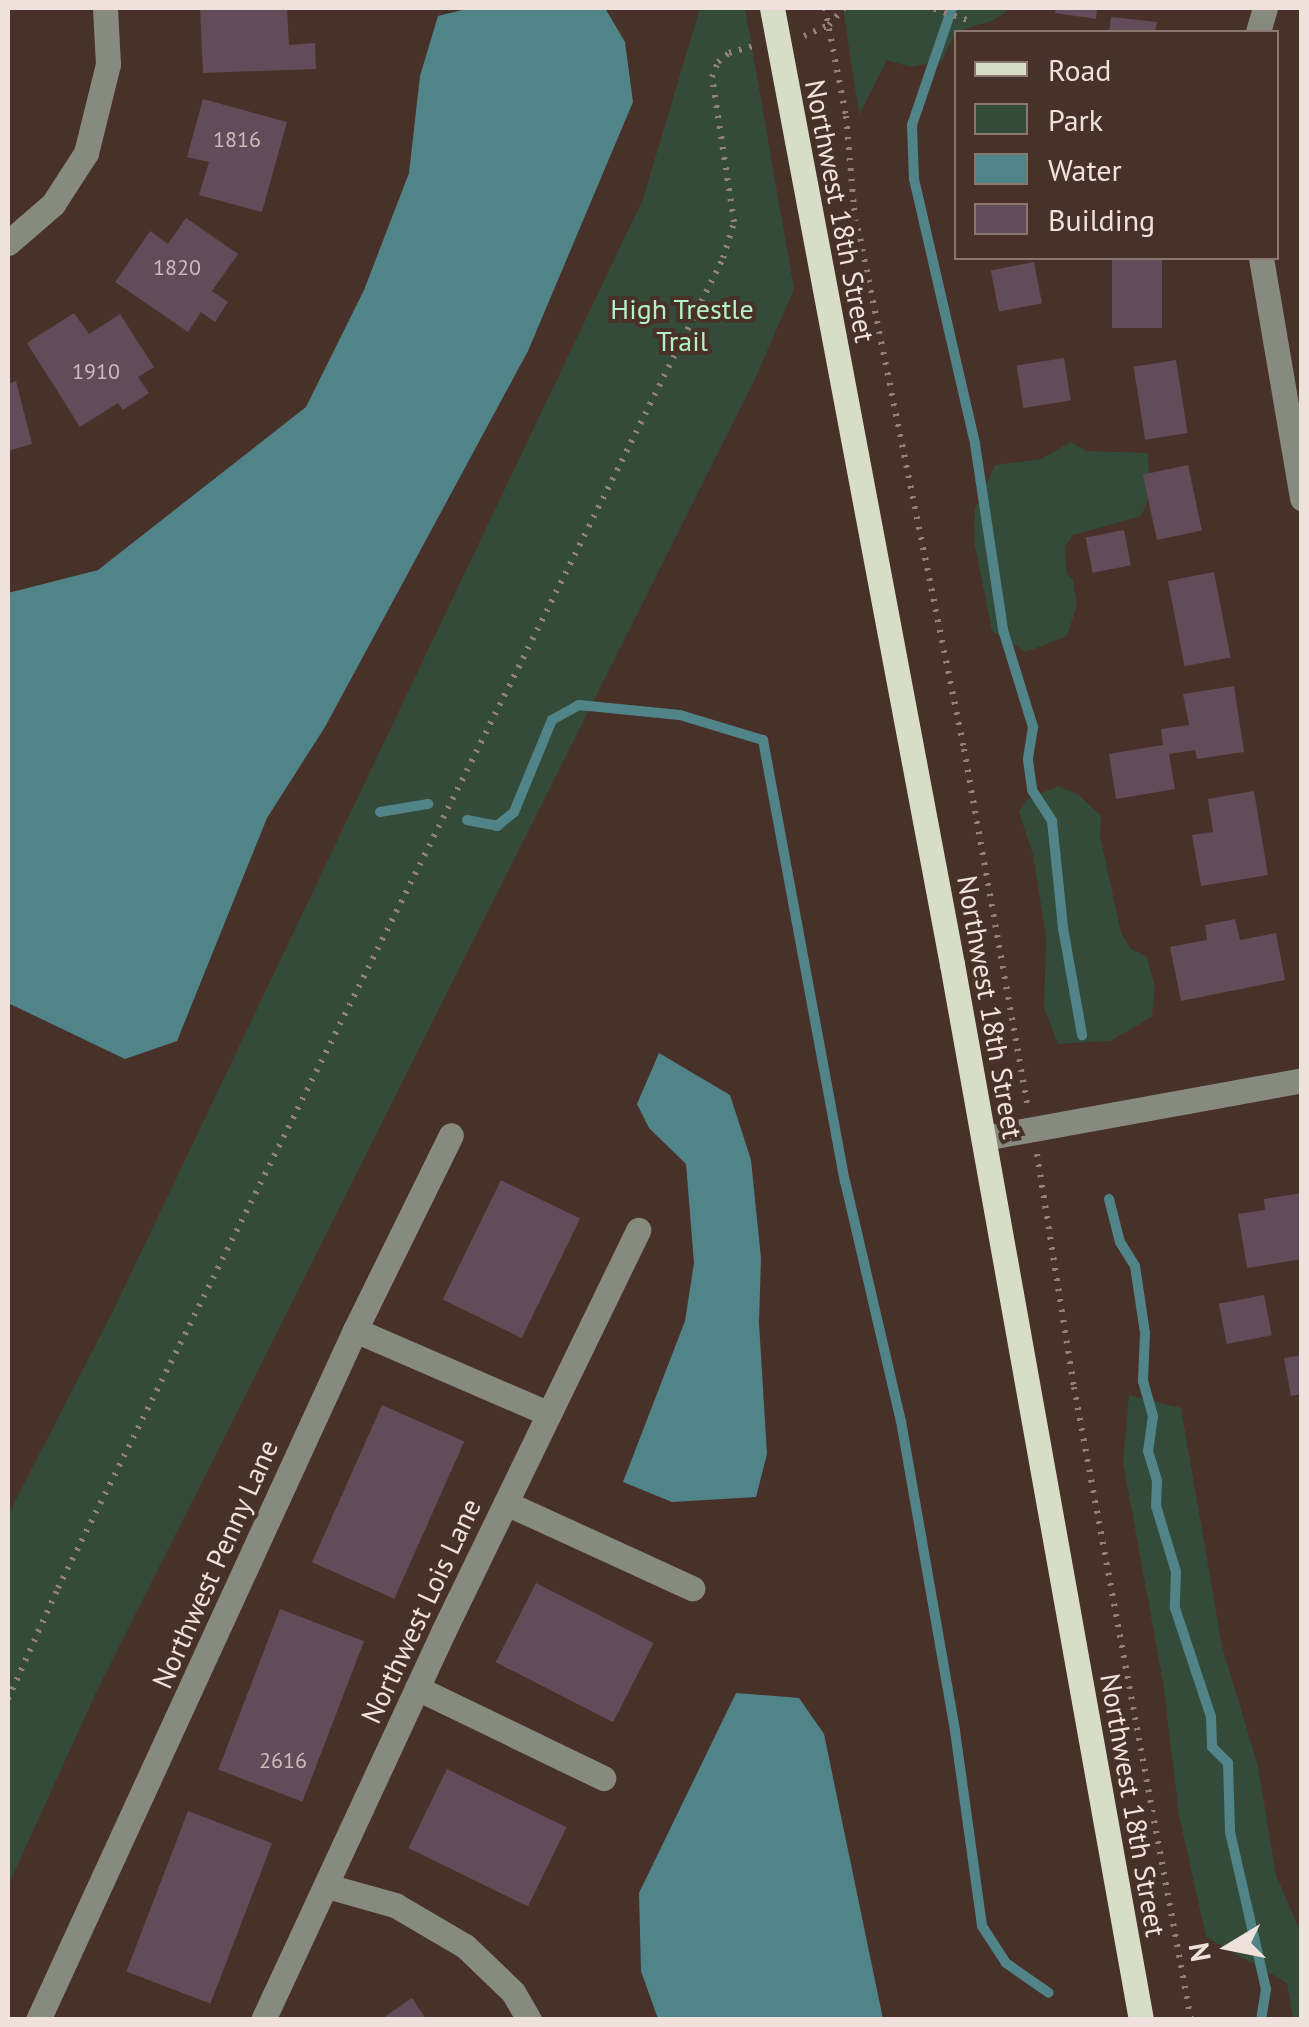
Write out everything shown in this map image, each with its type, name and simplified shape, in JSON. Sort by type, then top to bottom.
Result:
[{"type":"main road","name":"Northwest 18th Street","points":[[772,8],[984,1138],[1141,2020]]},
{"type":"street","points":[[8,243],[52,204],[72,180],[86,154],[108,64],[105,8]]},
{"type":"street","points":[[1261,260],[1302,499]]},
{"type":"street","points":[[984,1138],[1302,1080]]},
{"type":"street","name":"Northwest Penny Lane","points":[[38,2020],[355,1330],[451,1135]]},
{"type":"street","name":"Northwest Lois Lane","points":[[263,2020],[417,1688],[638,1230]]},
{"type":"street","points":[[355,1330],[549,1414]]},
{"type":"street","points":[[506,1502],[692,1588]]},
{"type":"street","points":[[417,1688],[603,1778]]},
{"type":"street","points":[[327,1886],[395,1905],[465,1946],[514,1992],[528,2020]]},
{"type":"path","points":[[825,8],[846,116],[854,208],[964,749],[1074,1387],[1191,2020]]},
{"type":"path","points":[[800,37],[829,26],[844,8]]},
{"type":"path","points":[[934,9],[968,20]]},
{"type":"path","points":[[8,1699],[67,1571],[723,258],[734,222],[712,77],[718,62],[728,53],[752,46]]},
{"type":"green space","name":"High Trestle Trail","points":[[700,8],[745,8],[794,289],[755,379],[94,1697],[8,1886],[8,1515],[114,1309],[643,199]]},
{"type":"green space","points":[[843,8],[1011,8],[994,20],[954,30],[942,61],[910,67],[887,60],[859,115]]},
{"type":"green space","points":[[1071,442],[1086,451],[1148,453],[1150,496],[1141,516],[1073,535],[1065,547],[1067,574],[1073,580],[1077,605],[1067,636],[1026,652],[992,631],[974,541],[975,509],[995,465],[1041,459]]},
{"type":"green space","points":[[1058,786],[1079,795],[1101,816],[1100,836],[1121,932],[1130,948],[1147,957],[1155,988],[1152,1017],[1110,1041],[1058,1044],[1044,1008],[1046,937],[1033,854],[1019,812],[1026,800]]},
{"type":"green space","points":[[1129,1395],[1181,1408],[1222,1646],[1258,1766],[1276,1875],[1301,1933],[1301,2019],[1293,2019],[1287,1983],[1206,1937],[1179,1815],[1163,1682],[1123,1462]]},
{"type":"water","points":[[470,8],[605,8],[625,42],[633,102],[528,351],[325,727],[267,818],[177,1041],[125,1059],[8,1003],[8,593],[98,570],[306,407],[364,290],[409,173],[420,76],[438,16]]},
{"type":"water","points":[[659,1053],[730,1095],[751,1160],[761,1258],[759,1323],[767,1454],[756,1497],[672,1502],[623,1482],[685,1321],[694,1263],[686,1164],[649,1128],[637,1104]]},
{"type":"water","points":[[736,1693],[799,1698],[824,1734],[883,2019],[658,2019],[641,1971],[639,1893]]},
{"type":"building","points":[[200,8],[287,8],[289,45],[315,43],[316,69],[203,73]]},
{"type":"building","points":[[1056,8],[1097,8],[1096,19],[1055,13]]},
{"type":"building","points":[[1111,17],[1157,22],[1155,30],[1109,30]]},
{"type":"building","points":[[203,99],[287,122],[262,212],[199,195],[209,162],[187,157]]},
{"type":"building","points":[[186,218],[238,254],[212,291],[228,302],[215,322],[201,312],[188,332],[115,282],[150,231],[168,244]]},
{"type":"building","points":[[1112,260],[1162,260],[1162,328],[1112,328]]},
{"type":"building","points":[[1034,262],[1042,303],[999,312],[991,270]]},
{"type":"building","points":[[74,313],[89,334],[120,314],[154,367],[138,377],[149,393],[123,410],[118,403],[80,427],[27,343]]},
{"type":"building","points":[[1064,358],[1071,400],[1023,408],[1017,366]]},
{"type":"building","points":[[1176,360],[1188,433],[1145,440],[1134,367]]},
{"type":"building","points":[[16,381],[32,444],[8,451],[8,384]]},
{"type":"building","points":[[1188,465],[1202,531],[1157,540],[1143,475]]},
{"type":"building","points":[[1124,530],[1131,565],[1093,573],[1086,537]]},
{"type":"building","points":[[1214,572],[1231,657],[1184,666],[1168,581]]},
{"type":"building","points":[[1234,686],[1244,752],[1197,759],[1195,750],[1169,754],[1175,789],[1116,799],[1109,754],[1163,745],[1161,729],[1189,725],[1183,694]]},
{"type":"building","points":[[1254,791],[1268,875],[1201,886],[1192,835],[1213,832],[1208,799]]},
{"type":"building","points":[[1235,919],[1240,940],[1276,933],[1285,980],[1181,1001],[1170,947],[1207,940],[1205,925]]},
{"type":"building","points":[[501,1180],[580,1219],[522,1338],[443,1300]]},
{"type":"building","points":[[1302,1193],[1302,1259],[1247,1268],[1238,1214],[1265,1210],[1264,1199]]},
{"type":"building","points":[[1264,1295],[1272,1335],[1227,1344],[1219,1304]]},
{"type":"building","points":[[1302,1355],[1302,1394],[1291,1396],[1284,1358]]},
{"type":"building","points":[[382,1405],[464,1442],[394,1599],[312,1562]]},
{"type":"building","points":[[536,1583],[654,1643],[613,1722],[496,1662]]},
{"type":"building","points":[[280,1609],[364,1641],[302,1802],[218,1770]]},
{"type":"building","points":[[447,1769],[567,1827],[528,1906],[408,1848]]},
{"type":"building","points":[[188,1811],[272,1843],[210,2004],[126,1972]]},
{"type":"building","points":[[412,1998],[427,2020],[380,2020]]},
{"type":"waterway","points":[[952,8],[912,125],[914,179],[975,444],[1003,630],[1033,727],[1028,760],[1032,790],[1052,821],[1063,928],[1082,1035]]},
{"type":"waterway","points":[[467,820],[497,826],[514,812],[552,720],[579,705],[680,715],[763,740],[845,1181],[901,1421],[955,1731],[982,1926],[1006,1963],[1049,1993]]},
{"type":"waterway","points":[[380,812],[428,804]]},
{"type":"waterway","points":[[1109,1199],[1120,1242],[1135,1266],[1145,1333],[1143,1381],[1153,1416],[1148,1451],[1157,1480],[1156,1506],[1176,1572],[1175,1608],[1211,1717],[1212,1747],[1228,1763],[1230,1832],[1266,1989],[1261,2020]]}]
